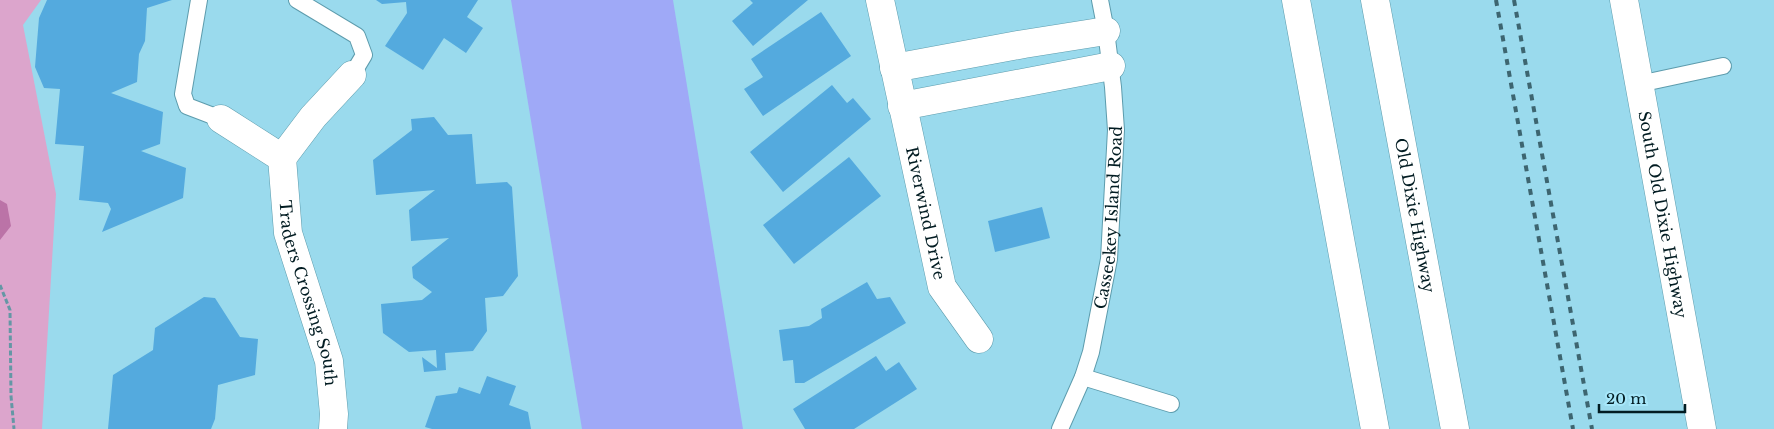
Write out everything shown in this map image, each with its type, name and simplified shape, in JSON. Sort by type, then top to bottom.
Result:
[{"type":"street","name":"Riverwind Drive","points":[[880,0],[942,287],[979,339]]},
{"type":"street","points":[[1296,0],[1375,429]]},
{"type":"street","name":"Old Dixie Highway","points":[[1375,0],[1455,429]]},
{"type":"street","name":"South Old Dixie Highway","points":[[1624,0],[1702,429]]},
{"type":"street","points":[[894,68],[1106,31]]},
{"type":"street","points":[[902,106],[1111,66]]},
{"type":"street","points":[[221,119],[282,158],[312,118],[352,75]]},
{"type":"street","name":"Traders Crossing South","points":[[282,158],[288,234],[329,360],[334,414],[333,429]]},
{"type":"lane","points":[[199,0],[183,94],[187,106],[221,119]]},
{"type":"lane","points":[[297,0],[357,36],[364,55],[352,75]]},
{"type":"lane","name":"Casseekey Island Road","points":[[1060,429],[1083,377],[1091,352],[1109,260],[1116,130],[1111,66],[1100,0]]},
{"type":"lane","points":[[1639,84],[1723,66]]},
{"type":"lane","points":[[1083,377],[1171,404]]},
{"type":"path","points":[[0,284],[10,310],[11,396],[14,429]]},
{"type":"shaded area","points":[[0,0],[41,0],[23,25],[56,194],[42,429],[0,429]]},
{"type":"shaded area","points":[[0,200],[7,204],[11,226],[0,240]]},
{"type":"water","points":[[511,0],[673,0],[743,429],[582,429]]},
{"type":"building","points":[[47,0],[172,0],[147,8],[145,41],[139,54],[137,82],[111,93],[163,112],[160,144],[141,151],[186,168],[183,198],[102,232],[111,209],[108,203],[79,200],[84,146],[55,144],[60,89],[44,88],[35,67],[39,18]]},
{"type":"building","points":[[376,0],[478,0],[467,17],[483,28],[466,53],[444,38],[423,70],[385,46],[407,13],[406,2],[382,4]]},
{"type":"building","points":[[750,0],[808,0],[753,46],[732,21],[753,3]]},
{"type":"building","points":[[821,12],[851,56],[763,116],[744,89],[763,77],[751,59]]},
{"type":"building","points":[[832,85],[847,103],[853,98],[871,119],[783,192],[750,152]]},
{"type":"building","points":[[434,117],[448,135],[472,134],[476,184],[507,182],[512,187],[518,276],[503,296],[485,298],[487,331],[473,351],[445,353],[446,370],[424,372],[422,357],[437,368],[436,350],[409,352],[383,333],[381,304],[422,300],[432,292],[413,278],[412,267],[449,238],[411,241],[409,210],[435,190],[376,195],[373,160],[412,130],[411,119]]},
{"type":"building","points":[[849,157],[881,196],[794,264],[763,225]]},
{"type":"building","points":[[1042,207],[1050,238],[995,252],[988,221]]},
{"type":"building","points":[[867,282],[877,299],[890,297],[906,323],[804,383],[795,383],[793,360],[783,361],[779,330],[809,326],[822,318],[821,309]]},
{"type":"building","points":[[204,297],[215,298],[240,337],[258,339],[255,375],[218,385],[215,419],[211,429],[108,429],[113,375],[153,350],[155,328]]},
{"type":"building","points":[[876,356],[886,371],[899,362],[917,389],[854,429],[805,429],[793,409]]},
{"type":"building","points":[[487,376],[516,386],[509,405],[528,412],[531,429],[432,429],[425,427],[436,396],[457,393],[459,387],[480,394]]},
{"type":"railway","points":[[1496,0],[1573,429]]},
{"type":"railway","points":[[1514,0],[1592,429]]}]
